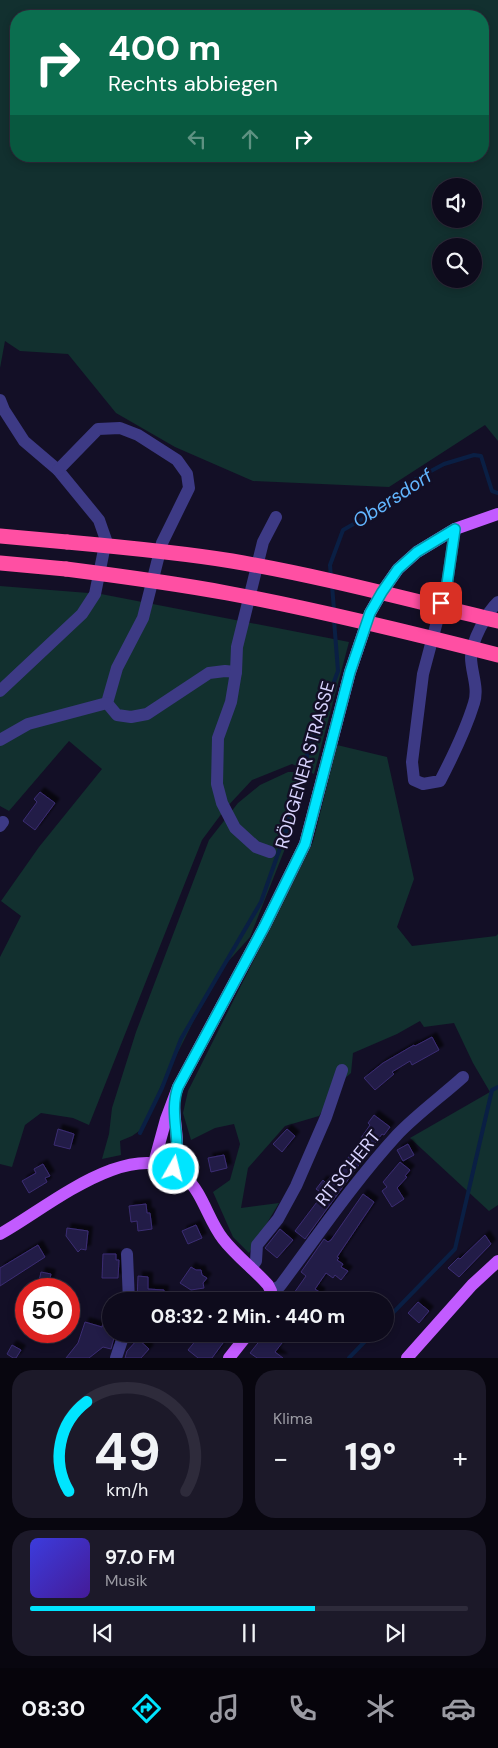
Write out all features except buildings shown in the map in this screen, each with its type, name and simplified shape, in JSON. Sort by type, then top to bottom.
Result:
[{"type":"highway","points":[[0,536],[155,550],[234,562],[319,579],[498,621]]},
{"type":"highway","points":[[0,563],[152,580],[226,593],[365,622],[498,655]]},
{"type":"main road","name":"RÖDGENER STRASSE","points":[[154,1163],[166,1119],[178,1087],[264,927],[305,844],[350,672],[370,613],[398,569],[417,552],[455,529],[498,514]]},
{"type":"main road","name":"RÖDGENER STRASSE","points":[[174,1099],[178,1147],[174,1169]]},
{"type":"main road","points":[[0,1234],[56,1198],[93,1178],[136,1164],[154,1163],[174,1169],[191,1184],[223,1238],[268,1285],[270,1292]]},
{"type":"main road","points":[[408,1358],[472,1285],[498,1261]]},
{"type":"main road","points":[[229,1358],[242,1342]]},
{"type":"street","points":[[0,400],[4,410],[24,441],[58,470],[99,520],[106,540],[96,594],[82,614],[0,691]]},
{"type":"street","points":[[58,470],[98,429],[120,428],[138,435],[177,460],[187,474],[189,488],[162,543],[143,618],[117,668],[108,703]]},
{"type":"street","points":[[270,852],[256,847],[235,828],[222,803],[216,784],[218,738],[231,702],[236,672],[237,647],[256,565],[263,542],[276,517]]},
{"type":"street","points":[[455,529],[447,584],[423,674],[412,762],[414,780],[423,784],[440,781],[454,753],[475,701],[475,684],[471,656],[476,636],[498,602]]},
{"type":"street","points":[[108,703],[118,715],[131,718],[147,714],[208,673],[236,672]]},
{"type":"street","points":[[0,740],[28,724],[108,703]]},
{"type":"street","points":[[251,1268],[256,1261],[257,1245],[278,1219],[296,1186],[326,1117],[342,1070]]},
{"type":"street","name":"RITSCHERT","points":[[275,1292],[329,1219],[398,1134],[463,1077]]},
{"type":"street","points":[[127,1254],[129,1292]]},
{"type":"street","points":[[116,1358],[121,1342]]},
{"type":"green space","points":[[0,0],[498,0],[498,441],[485,425],[389,487],[253,481],[175,447],[116,413],[68,354],[20,351],[5,341],[0,368]]},
{"type":"green space","points":[[0,586],[101,594],[349,642],[314,774],[292,764],[252,780],[225,809],[202,840],[89,1125],[73,1118],[41,1113],[25,1125],[12,1167],[0,1164],[0,957],[21,916],[1,901],[39,847],[102,769],[69,741],[9,811],[0,806]]},
{"type":"green space","points":[[337,745],[387,757],[414,879],[397,927],[412,946],[496,936],[498,934],[498,1205],[489,1211],[410,1138],[490,1092],[473,1063],[454,1023],[424,1027],[420,1021],[397,1034],[353,1053],[351,1073],[338,1084],[319,1116],[285,1126],[248,1168],[241,1208],[279,1203],[249,1253],[233,1237],[213,1192],[230,1180],[240,1144],[234,1124],[215,1128],[191,1140],[183,1113],[188,1091],[313,842]]},
{"type":"green space","points":[[288,772],[303,772],[304,792],[292,831],[250,937],[217,974],[160,1088],[142,1129],[120,1141],[121,1155],[102,1159],[109,1134],[112,1108],[136,1032],[209,840],[238,803],[260,785]]},
{"type":"waterway","name":"Obersdorf","points":[[331,578],[330,565],[343,530],[382,508],[414,480],[444,464],[474,455],[481,456],[492,491],[498,493]]},
{"type":"waterway","name":"Obersdorf","points":[[332,585],[334,610]]},
{"type":"waterway","name":"Obersdorf","points":[[140,1133],[162,1088],[181,1039],[261,902],[286,831],[290,795],[293,787],[302,785],[307,776],[307,755],[338,671],[334,620]]},
{"type":"waterway","points":[[394,1312],[455,1249],[492,1090],[498,1087]]},
{"type":"waterway","points":[[349,1358],[364,1342]]},
{"type":"route","points":[[174,1169],[178,1147],[174,1099],[178,1087],[264,927],[305,844],[350,672],[370,613],[398,569],[417,552],[455,529],[447,584],[441,603]]}]
